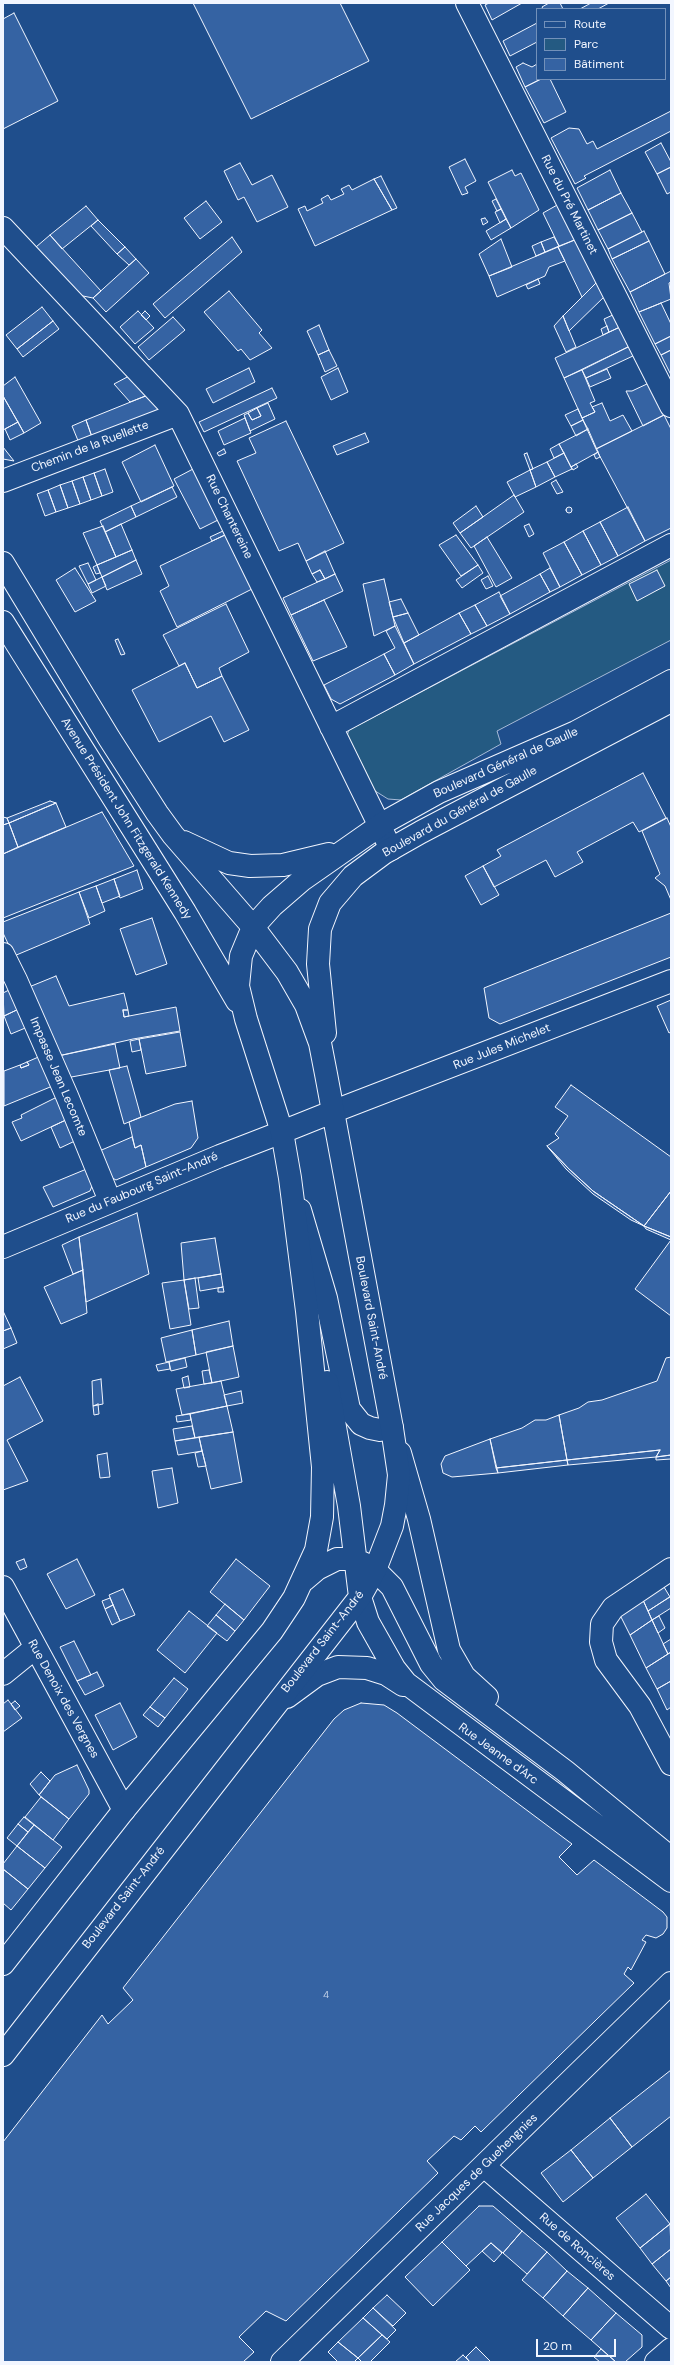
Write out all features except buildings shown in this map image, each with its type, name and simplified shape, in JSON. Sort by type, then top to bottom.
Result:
[{"type":"street","name":"Rue du Pré Martinet","points":[[467,3],[671,406]]},
{"type":"street","name":"Rue Chantereine","points":[[3,228],[178,414],[391,849]]},
{"type":"street","name":"Chemin de la Ruellette","points":[[3,481],[178,414]]},
{"type":"street","points":[[331,727],[671,545]]},
{"type":"street","points":[[3,563],[109,738],[173,835],[253,927],[241,956],[238,972],[238,986],[246,1018],[282,1132],[290,1178],[307,1311],[324,1485],[319,1534],[313,1560],[304,1580],[285,1614],[124,1810],[3,1964]]},
{"type":"street","name":"Avenue Président John Fitzgerald Kennedy","points":[[3,622],[185,912],[246,1018]]},
{"type":"street","name":"Boulevard Général de Gaulle","points":[[253,927],[286,893],[342,851],[380,826],[439,792],[576,732],[671,681]]},
{"type":"street","name":"Boulevard du Général de Gaulle","points":[[326,1074],[325,1030],[318,964],[318,946],[323,919],[330,903],[353,876],[391,849],[550,763],[671,701]]},
{"type":"street","points":[[173,835],[213,857],[229,863],[250,866],[283,865],[342,851]]},
{"type":"street","name":"Boulevard Saint-André","points":[[3,2054],[262,1719],[360,1597],[375,1570],[392,1526],[398,1489],[397,1457],[320,1043],[306,1005],[287,972],[253,927]]},
{"type":"street","name":"Impasse Jean Lecomte","points":[[3,954],[26,1001],[110,1201]]},
{"type":"street","name":"Rue Jules Michelet","points":[[282,1132],[671,981]]},
{"type":"street","name":"Rue du Faubourg Saint-André","points":[[3,1247],[110,1201],[282,1132]]},
{"type":"street","points":[[290,1178],[326,1298],[349,1409],[361,1424],[370,1428],[380,1430],[392,1428],[419,1518],[444,1633],[456,1664],[464,1676],[510,1718],[551,1761]]},
{"type":"street","name":"Rue Jeanne d'Arc","points":[[307,1311],[332,1405],[349,1506],[354,1559],[360,1597],[368,1622],[394,1668],[419,1695],[671,1881]]},
{"type":"street","points":[[304,1580],[327,1563],[337,1559],[354,1559],[375,1570],[395,1592],[437,1672],[453,1687],[551,1761],[671,1858]]},
{"type":"street","points":[[671,1569],[613,1608],[602,1624],[601,1642],[602,1652],[614,1673],[640,1706],[671,1764]]},
{"type":"street","name":"Rue Denoix des Vergnes","points":[[3,1587],[124,1810]]},
{"type":"street","points":[[3,1674],[35,1648]]},
{"type":"street","points":[[262,1719],[306,1681],[317,1674],[338,1667],[359,1666],[375,1670],[397,1681],[419,1695]]},
{"type":"street","name":"Rue Jacques de Guehengnies","points":[[282,2362],[671,1983]]},
{"type":"street","name":"Rue de Roncières","points":[[484,2166],[671,2328]]},
{"type":"street","points":[[656,2362],[671,2349]]},
{"type":"green space","points":[[671,560],[671,640],[497,731],[501,744],[401,800],[388,799],[372,789],[347,736],[349,730]]}]
